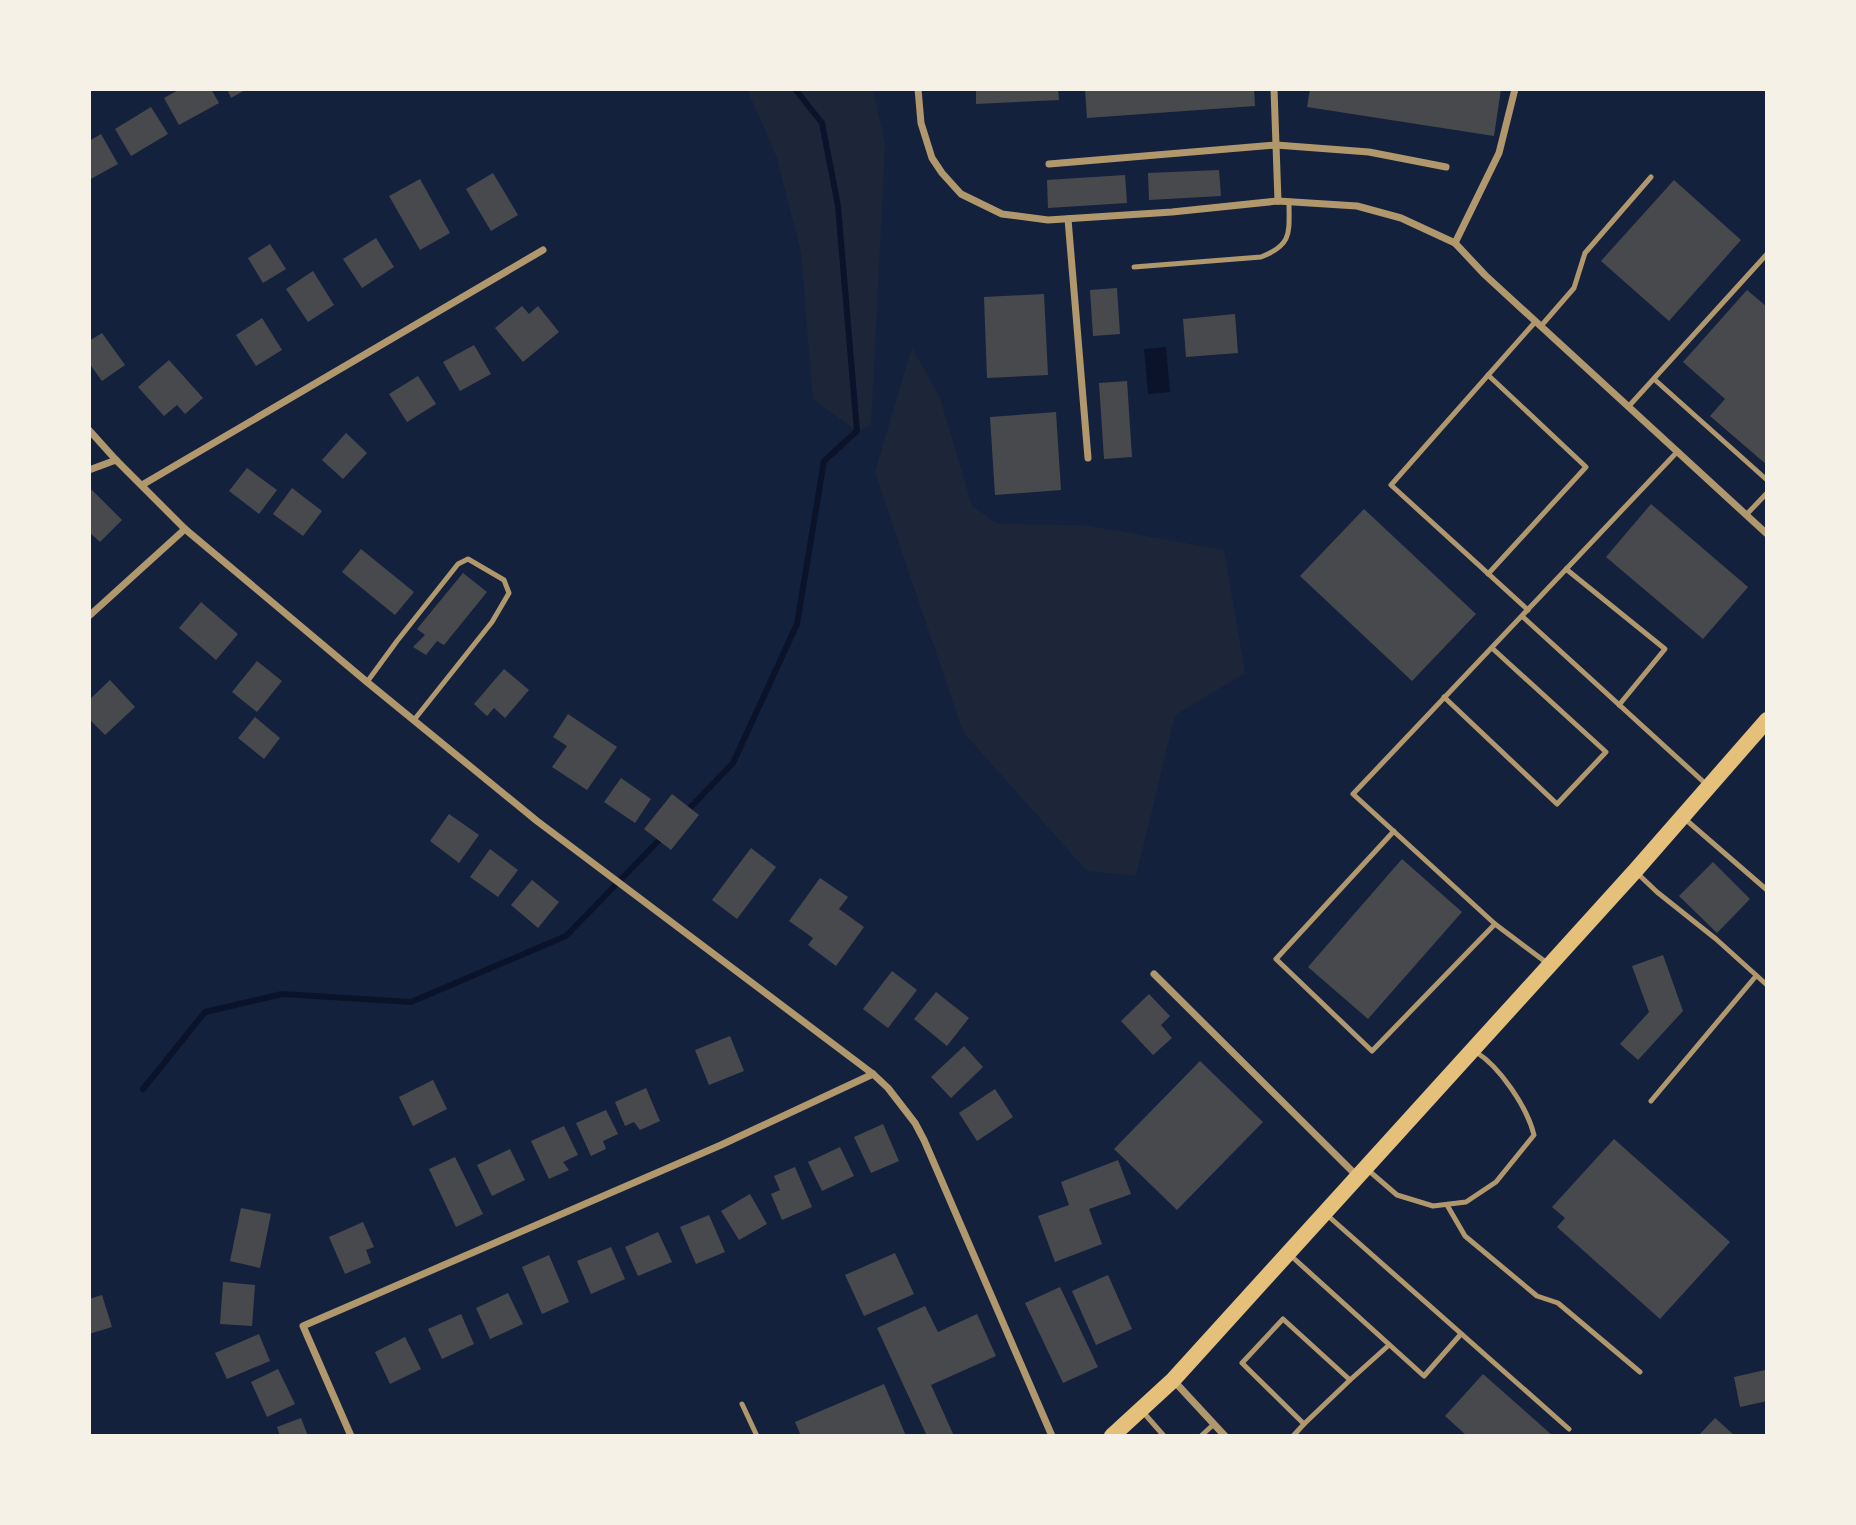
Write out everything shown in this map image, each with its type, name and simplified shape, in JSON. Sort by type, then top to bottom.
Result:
[{"type":"main road","points":[[1112,1436],[1173,1380],[1635,871],[1767,720]]},
{"type":"street","points":[[919,89],[921,123],[932,158],[961,194],[1002,214],[1020,218],[1068,219],[1289,201],[1357,206],[1401,218],[1455,243],[1485,275],[1767,534]]},
{"type":"street","points":[[1274,89],[1278,201]]},
{"type":"street","points":[[1455,243],[1499,153],[1515,89]]},
{"type":"street","points":[[1049,164],[1276,145],[1369,152],[1446,167]]},
{"type":"street","points":[[1068,219],[1088,458]]},
{"type":"street","points":[[142,485],[543,250]]},
{"type":"street","points":[[89,430],[185,529],[367,682],[537,821],[888,1088],[915,1123],[924,1140],[1052,1436]]},
{"type":"street","points":[[89,470],[116,460]]},
{"type":"street","points":[[89,616],[185,529]]},
{"type":"street","points":[[1154,975],[1362,1172]]},
{"type":"street","points":[[351,1436],[303,1326],[720,1145],[873,1074]]},
{"type":"street","points":[[1173,1380],[1225,1436]]},
{"type":"lane","points":[[1528,610],[1391,485],[1488,375],[1574,288],[1585,253],[1651,177]]},
{"type":"lane","points":[[1134,267],[1261,257],[1278,251],[1286,239],[1289,201]]},
{"type":"lane","points":[[1629,406],[1767,254]]},
{"type":"lane","points":[[1488,375],[1586,467],[1488,573]]},
{"type":"lane","points":[[1654,379],[1767,480]]},
{"type":"lane","points":[[1549,965],[1495,924],[1353,794],[1678,450]]},
{"type":"lane","points":[[1746,515],[1767,493]]},
{"type":"lane","points":[[367,682],[458,564],[468,559],[505,580],[509,593],[492,622],[414,720]]},
{"type":"lane","points":[[1566,569],[1665,649],[1619,705]]},
{"type":"lane","points":[[1522,617],[1710,787]]},
{"type":"lane","points":[[1444,697],[1557,804],[1606,752],[1492,648]]},
{"type":"lane","points":[[1683,817],[1767,890]]},
{"type":"lane","points":[[1394,831],[1276,959],[1372,1051],[1495,924]]},
{"type":"lane","points":[[1635,871],[1767,985]]},
{"type":"lane","points":[[1651,1101],[1756,976]]},
{"type":"lane","points":[[1362,1172],[1397,1195],[1433,1206],[1466,1202],[1496,1182],[1534,1135],[1531,1121],[1499,1072],[1473,1050]]},
{"type":"lane","points":[[1447,1205],[1465,1236],[1537,1296],[1558,1303],[1640,1372]]},
{"type":"lane","points":[[1325,1213],[1569,1429]]},
{"type":"lane","points":[[1288,1253],[1424,1376],[1461,1334]]},
{"type":"lane","points":[[1304,1424],[1242,1363],[1283,1319],[1350,1380]]},
{"type":"lane","points":[[1293,1436],[1389,1345]]},
{"type":"lane","points":[[742,1404],[757,1436]]},
{"type":"lane","points":[[1141,1410],[1163,1435]]},
{"type":"lane","points":[[1201,1436],[1214,1424]]},
{"type":"shaded area","points":[[747,89],[873,89],[885,145],[871,426],[857,431],[813,399],[801,252],[777,158]]},
{"type":"shaded area","points":[[1166,347],[1170,392],[1148,394],[1144,349]]},
{"type":"shaded area","points":[[912,348],[939,395],[972,506],[998,524],[1084,525],[1224,550],[1245,673],[1175,715],[1136,876],[1087,871],[963,732],[875,472]]},
{"type":"building","points":[[180,89],[211,89],[219,103],[179,125],[164,98]]},
{"type":"building","points":[[227,89],[247,89],[231,98]]},
{"type":"building","points":[[976,89],[1058,89],[1059,100],[976,104]]},
{"type":"building","points":[[1085,89],[1254,89],[1255,106],[1087,118]]},
{"type":"building","points":[[1310,89],[1501,89],[1494,136],[1307,107]]},
{"type":"building","points":[[151,107],[168,134],[131,156],[115,129]]},
{"type":"building","points":[[101,134],[118,164],[89,180],[89,141]]},
{"type":"building","points":[[1219,170],[1221,196],[1149,200],[1148,173]]},
{"type":"building","points":[[493,173],[518,215],[491,231],[466,189]]},
{"type":"building","points":[[1125,175],[1127,203],[1048,208],[1047,180]]},
{"type":"building","points":[[420,179],[450,233],[420,250],[389,196]]},
{"type":"building","points":[[1674,180],[1741,240],[1669,321],[1601,261]]},
{"type":"building","points":[[376,238],[394,267],[362,288],[343,259]]},
{"type":"building","points":[[270,244],[286,269],[263,283],[248,258]]},
{"type":"building","points":[[313,271],[334,305],[308,322],[286,289]]},
{"type":"building","points":[[1117,288],[1120,334],[1093,336],[1090,290]]},
{"type":"building","points":[[1747,290],[1767,307],[1767,465],[1710,416],[1725,399],[1683,362]]},
{"type":"building","points":[[1044,294],[1048,375],[987,378],[984,297]]},
{"type":"building","points":[[522,306],[529,314],[538,306],[559,332],[523,362],[495,328]]},
{"type":"building","points":[[1235,314],[1238,353],[1186,357],[1183,319]]},
{"type":"building","points":[[262,318],[282,350],[256,366],[236,335]]},
{"type":"building","points":[[102,333],[125,365],[102,381],[89,363],[89,341]]},
{"type":"building","points":[[474,345],[491,374],[460,391],[443,362]]},
{"type":"building","points":[[169,360],[203,398],[185,414],[177,405],[164,416],[138,387]]},
{"type":"building","points":[[418,376],[436,404],[407,422],[389,394]]},
{"type":"building","points":[[1127,381],[1132,457],[1104,459],[1099,383]]},
{"type":"building","points":[[1056,412],[1061,490],[995,495],[990,417]]},
{"type":"building","points":[[346,433],[367,453],[343,479],[322,460]]},
{"type":"building","points":[[247,468],[277,490],[259,514],[229,491]]},
{"type":"building","points":[[292,488],[322,511],[303,536],[273,514]]},
{"type":"building","points":[[92,490],[122,520],[100,542],[89,532],[89,493]]},
{"type":"building","points":[[1651,504],[1748,587],[1703,639],[1606,557]]},
{"type":"building","points":[[1364,509],[1476,614],[1412,681],[1300,576]]},
{"type":"building","points":[[361,549],[414,592],[395,615],[342,572]]},
{"type":"building","points":[[463,573],[487,592],[444,645],[437,641],[426,655],[413,647],[425,635],[417,629]]},
{"type":"building","points":[[201,602],[238,634],[216,660],[179,628]]},
{"type":"building","points":[[257,661],[282,681],[257,712],[232,692]]},
{"type":"building","points":[[504,669],[529,690],[505,718],[494,708],[487,716],[474,704]]},
{"type":"building","points":[[110,680],[135,707],[105,735],[89,719],[89,700]]},
{"type":"building","points":[[568,714],[617,747],[587,790],[552,767],[567,746],[553,737]]},
{"type":"building","points":[[255,717],[280,738],[264,759],[238,738]]},
{"type":"building","points":[[621,778],[651,799],[635,823],[604,802]]},
{"type":"building","points":[[672,794],[699,815],[671,850],[644,829]]},
{"type":"building","points":[[449,814],[479,835],[459,863],[430,841]]},
{"type":"building","points":[[751,848],[776,867],[737,919],[712,900]]},
{"type":"building","points":[[490,849],[518,870],[498,897],[470,877]]},
{"type":"building","points":[[1402,859],[1462,912],[1368,1019],[1308,967]]},
{"type":"building","points":[[1713,862],[1750,899],[1717,933],[1679,896]]},
{"type":"building","points":[[820,878],[848,897],[839,909],[864,927],[836,966],[808,945],[813,938],[789,921]]},
{"type":"building","points":[[532,880],[559,902],[538,928],[511,905]]},
{"type":"building","points":[[1663,955],[1683,1011],[1638,1060],[1620,1044],[1649,1012],[1632,966]]},
{"type":"building","points":[[892,971],[917,990],[888,1028],[863,1009]]},
{"type":"building","points":[[936,992],[969,1018],[947,1046],[914,1019]]},
{"type":"building","points":[[1149,994],[1170,1016],[1161,1025],[1172,1038],[1153,1055],[1121,1021]]},
{"type":"building","points":[[730,1036],[744,1071],[709,1085],[695,1050]]},
{"type":"building","points":[[964,1046],[983,1067],[951,1098],[931,1077]]},
{"type":"building","points":[[1200,1061],[1263,1122],[1177,1210],[1114,1149]]},
{"type":"building","points":[[433,1080],[447,1109],[413,1126],[399,1097]]},
{"type":"building","points":[[646,1088],[660,1121],[640,1130],[634,1122],[625,1126],[615,1102]]},
{"type":"building","points":[[995,1089],[1013,1117],[977,1141],[959,1113]]},
{"type":"building","points":[[606,1110],[618,1134],[603,1141],[606,1149],[591,1156],[576,1123]]},
{"type":"building","points":[[883,1124],[899,1161],[871,1173],[854,1137]]},
{"type":"building","points":[[564,1126],[578,1155],[563,1162],[569,1170],[549,1179],[531,1141]]},
{"type":"building","points":[[1614,1139],[1730,1242],[1660,1319],[1557,1227],[1565,1218],[1552,1207]]},
{"type":"building","points":[[840,1147],[854,1176],[822,1191],[808,1162]]},
{"type":"building","points":[[510,1149],[525,1180],[492,1196],[477,1165]]},
{"type":"building","points":[[455,1157],[483,1214],[456,1227],[429,1169]]},
{"type":"building","points":[[1118,1160],[1131,1194],[1089,1209],[1102,1244],[1055,1262],[1038,1216],[1069,1205],[1061,1182]]},
{"type":"building","points":[[795,1167],[812,1207],[782,1220],[771,1194],[780,1190],[774,1176]]},
{"type":"building","points":[[750,1194],[767,1224],[739,1240],[721,1211]]},
{"type":"building","points":[[241,1208],[271,1214],[260,1268],[230,1261]]},
{"type":"building","points":[[709,1215],[725,1252],[696,1264],[680,1227]]},
{"type":"building","points":[[363,1222],[374,1247],[366,1250],[371,1263],[345,1274],[329,1237]]},
{"type":"building","points":[[658,1232],[672,1262],[638,1276],[625,1247]]},
{"type":"building","points":[[611,1247],[625,1279],[591,1294],[577,1261]]},
{"type":"building","points":[[895,1253],[914,1294],[864,1316],[845,1275]]},
{"type":"building","points":[[549,1255],[569,1302],[542,1314],[522,1267]]},
{"type":"building","points":[[1108,1275],[1132,1329],[1096,1345],[1072,1291]]},
{"type":"building","points":[[223,1282],[255,1285],[252,1326],[220,1324]]},
{"type":"building","points":[[1060,1287],[1098,1367],[1063,1383],[1025,1303]]},
{"type":"building","points":[[508,1293],[523,1324],[490,1339],[476,1308]]},
{"type":"building","points":[[102,1295],[112,1327],[89,1334],[89,1299]]},
{"type":"building","points":[[925,1306],[938,1332],[977,1314],[996,1356],[931,1385],[954,1436],[927,1436],[877,1328]]},
{"type":"building","points":[[461,1314],[474,1344],[442,1359],[428,1329]]},
{"type":"building","points":[[259,1334],[270,1361],[227,1379],[215,1353]]},
{"type":"building","points":[[405,1337],[421,1369],[390,1384],[375,1352]]},
{"type":"building","points":[[278,1369],[295,1404],[267,1417],[251,1382]]},
{"type":"building","points":[[1765,1370],[1767,1401],[1740,1407],[1734,1377]]},
{"type":"building","points":[[1483,1374],[1553,1436],[1467,1436],[1445,1416]]},
{"type":"building","points":[[884,1384],[906,1436],[801,1436],[795,1422]]},
{"type":"building","points":[[301,1418],[308,1436],[280,1436],[277,1427]]},
{"type":"building","points":[[1715,1418],[1735,1436],[1698,1436]]},
{"type":"waterway","points":[[686,812],[733,763],[797,624],[824,461],[857,431],[838,206],[822,123],[795,89]]},
{"type":"waterway","points":[[143,1089],[205,1012],[282,994],[411,1002],[566,936],[664,835]]}]
